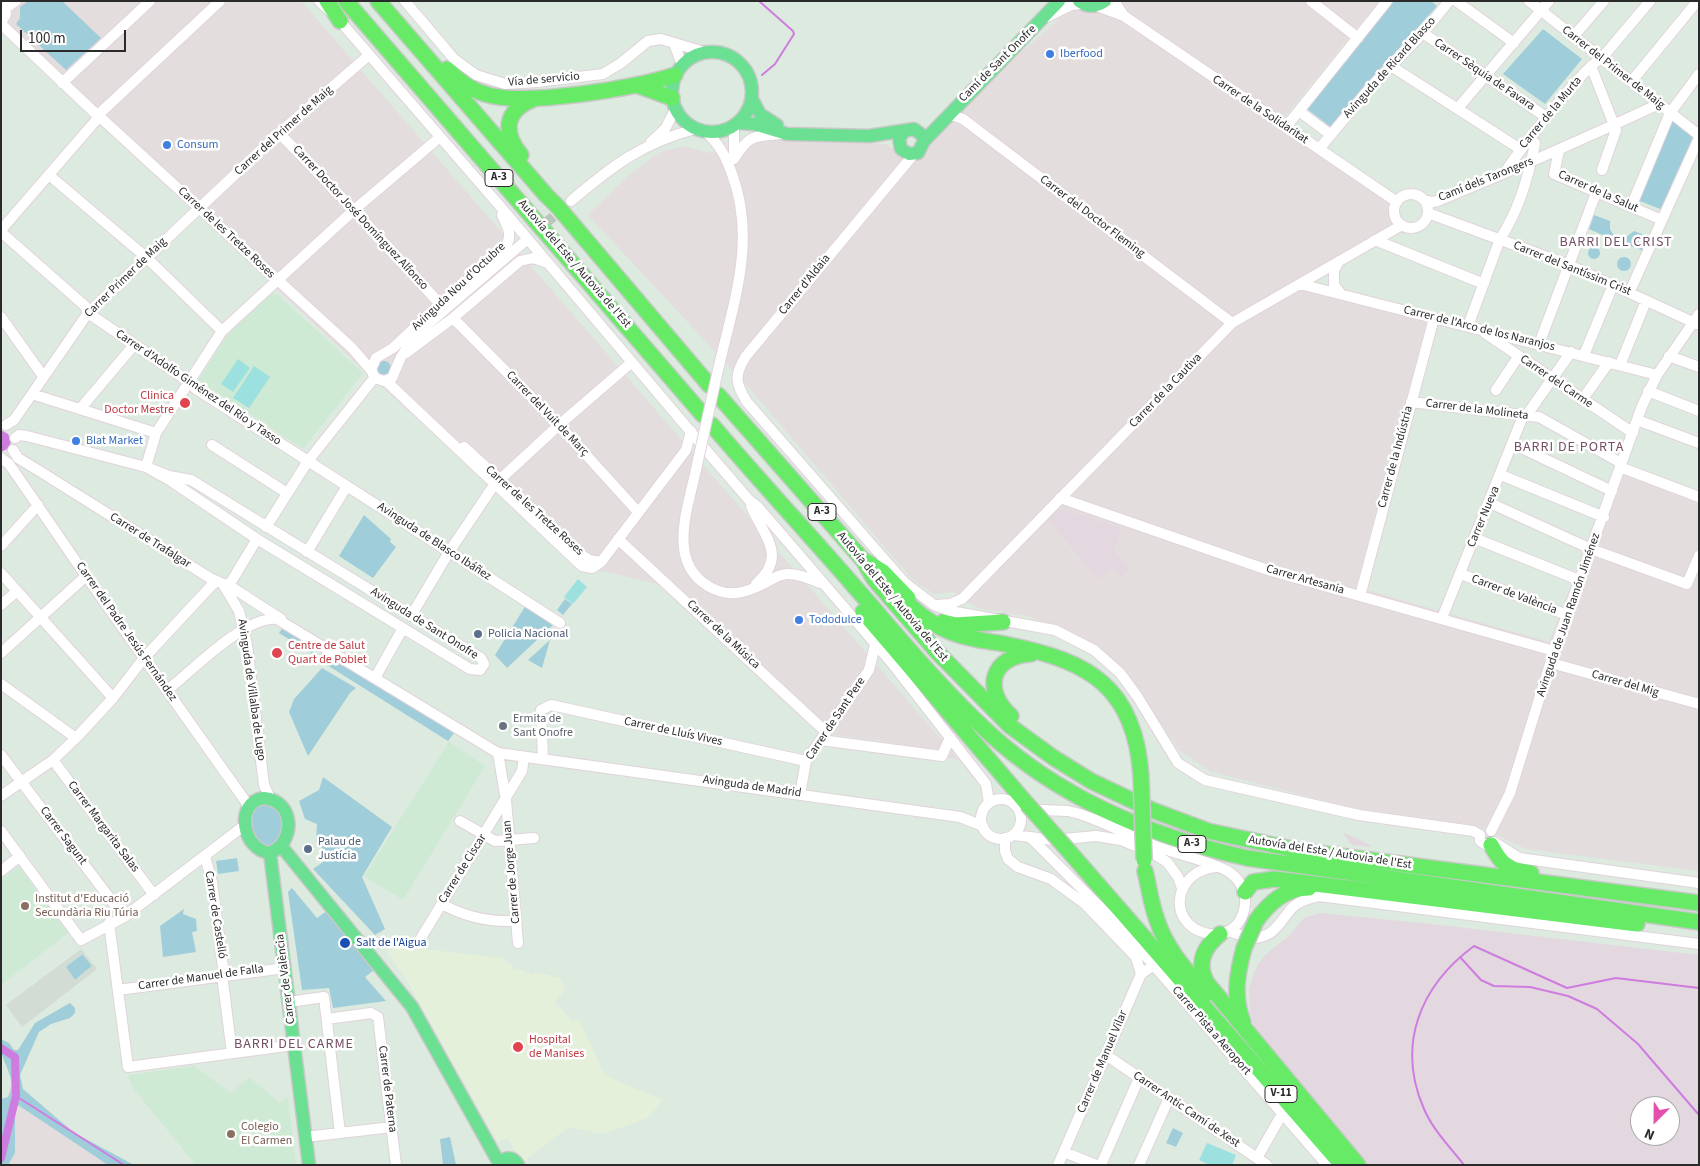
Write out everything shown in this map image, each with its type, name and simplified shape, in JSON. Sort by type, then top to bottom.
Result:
[{"type":"highway","points":[[327,1],[340,21]]},
{"type":"highway","name":"Autovía del Este / Autovia de l'Est","points":[[346,1],[707,420],[939,684],[990,734],[1018,757],[1063,787],[1134,823],[1178,840],[1247,858],[1699,922]]},
{"type":"highway","name":"Autovía del Este / Autovia de l'Est","points":[[378,1],[565,204],[714,390],[863,560],[874,579],[962,680],[1010,726],[1054,758],[1099,786],[1139,805],[1208,831],[1300,851],[1699,903]]},
{"type":"highway","points":[[387,1],[449,72],[467,86],[499,98],[540,97],[639,86],[678,70]]},
{"type":"highway","points":[[639,86],[674,104]]},
{"type":"highway","points":[[540,97],[524,103],[516,109],[511,116],[509,131],[517,150],[565,204]]},
{"type":"highway","points":[[800,527],[807,543],[825,566],[1023,806],[1067,849],[1234,1027],[1358,1165]]},
{"type":"highway","points":[[863,560],[883,572],[916,605],[945,623],[974,625],[1003,622]]},
{"type":"highway","points":[[878,569],[903,599],[947,631],[1063,659],[1088,672],[1118,699],[1134,729],[1141,776],[1146,902],[1157,937],[1172,964],[1234,1027]]},
{"type":"highway","points":[[1026,738],[1017,722],[1000,704],[994,686],[995,676],[999,667],[1012,657],[1041,653]]},
{"type":"highway","points":[[1492,839],[1501,863],[1509,868],[1601,884],[1640,895]]},
{"type":"highway","points":[[1245,892],[1253,882],[1264,878],[1699,932]]},
{"type":"highway","points":[[1234,1027],[1237,1000],[1236,982],[1249,920],[1272,901],[1295,890],[1324,888],[1379,892]]},
{"type":"highway","points":[[1224,932],[1208,944],[1201,961],[1202,975],[1234,1027]]},
{"type":"highway","name":"V-11","points":[[1234,1027],[1342,1165]]},
{"type":"highway","name":"V-11","points":[[1234,1027],[1353,1165]]},
{"type":"main road","name":"Camí de Sant Onofre","points":[[921,136],[952,111],[1059,1]]},
{"type":"main road","points":[[1081,2],[1101,4]]},
{"type":"main road","points":[[737,124],[746,114],[752,99],[753,88],[747,72],[736,59],[721,52],[704,52],[696,55],[678,70],[672,86],[674,104],[684,121],[701,131],[716,133],[737,124],[754,124],[787,134],[869,136],[904,132],[910,129],[921,136],[922,149],[906,151],[869,136]]},
{"type":"main road","points":[[752,99],[765,119],[803,134]]},
{"type":"main road","points":[[904,132],[899,138],[906,151]]},
{"type":"main road","points":[[270,798],[281,805],[288,817],[287,838],[282,847],[270,853],[261,851],[252,843],[248,838],[245,825],[248,809],[256,800],[270,798]]},
{"type":"main road","points":[[282,847],[412,1007],[499,1164],[508,1158],[514,1160],[518,1165]]},
{"type":"main road","name":"Carrer de València","points":[[270,853],[309,1165]]},
{"type":"street","points":[[1,24],[6,14],[4,5],[16,1]]},
{"type":"street","points":[[62,83],[150,1]]},
{"type":"street","points":[[1,231],[99,116],[220,1]]},
{"type":"street","points":[[319,1],[340,21],[499,205],[749,500],[765,528],[772,550],[767,570],[748,590]]},
{"type":"street","name":"Vía de servicio","points":[[405,1],[454,59],[476,75],[505,84],[602,74],[621,63],[648,41],[661,40],[704,52]]},
{"type":"street","name":"Carrer de la Solidaritat","points":[[1114,1],[1124,16]]},
{"type":"street","points":[[1311,1],[1358,38]]},
{"type":"street","points":[[1286,127],[1387,1]]},
{"type":"street","name":"Avinguda de Ricard Blasco","points":[[1319,149],[1391,66],[1423,33],[1449,1]]},
{"type":"street","points":[[1456,1],[1514,44]]},
{"type":"street","name":"Carrer del Primer de Maig","points":[[1529,1],[1699,136]]},
{"type":"street","points":[[1458,108],[1549,1]]},
{"type":"street","points":[[1573,37],[1604,1]]},
{"type":"street","name":"Carrer de la Murta","points":[[1506,170],[1520,149],[1534,138],[1546,118],[1591,66],[1601,59],[1650,1]]},
{"type":"street","name":"Camí de Sant Onofre","points":[[1042,20],[1061,9],[1081,2]]},
{"type":"street","name":"Carrer de la Solidaritat","points":[[1101,4],[1124,16],[1397,202]]},
{"type":"street","points":[[1631,82],[1695,4]]},
{"type":"street","name":"Carrer de les Tretze Roses","points":[[1,24],[62,83],[352,348],[373,374]]},
{"type":"street","name":"Carrer Sèquia de Favara","points":[[1423,33],[1546,118]]},
{"type":"street","points":[[674,43],[678,70]]},
{"type":"street","name":"Carrer del Primer de Maig","points":[[199,208],[279,133],[369,55]]},
{"type":"street","points":[[1391,66],[1520,149]]},
{"type":"street","points":[[1591,66],[1615,125],[1615,134],[1602,170]]},
{"type":"street","points":[[1631,207],[1670,113],[1699,74]]},
{"type":"street","points":[[565,204],[612,168],[648,144],[665,129],[674,104]]},
{"type":"street","name":"Camí dels Tarongers","points":[[1427,207],[1432,202],[1506,170],[1548,156],[1659,104]]},
{"type":"street","name":"Carrer del Doctor Fleming","points":[[952,111],[1232,323]]},
{"type":"street","points":[[1299,111],[1331,136]]},
{"type":"street","points":[[737,124],[734,159],[743,219],[743,257],[695,474],[683,532],[683,546],[688,566],[702,582],[711,588],[731,593],[748,590],[788,573],[808,578],[824,585]]},
{"type":"street","points":[[648,144],[701,131],[719,144],[737,186]]},
{"type":"street","name":"Carrer Doctor José Domínguez Alfonso","points":[[279,133],[354,210],[440,304]]},
{"type":"street","points":[[734,159],[743,143],[749,138],[787,134]]},
{"type":"street","points":[[1630,292],[1699,136]]},
{"type":"street","points":[[146,467],[156,433],[222,331],[276,279],[440,137]]},
{"type":"street","points":[[1468,326],[1531,162],[1534,138]]},
{"type":"street","name":"Camí dels Tarongers","points":[[1534,138],[1548,156]]},
{"type":"street","name":"Carrer d'Aldaia","points":[[906,151],[896,173],[746,356],[738,370],[737,379],[747,402],[905,583],[934,605]]},
{"type":"street","name":"Carrer de la Salut","points":[[1559,151],[1554,174],[1662,220]]},
{"type":"street","points":[[50,174],[147,258],[222,331]]},
{"type":"street","points":[[1539,344],[1596,193]]},
{"type":"street","points":[[1411,194],[1418,196],[1427,207],[1425,221],[1418,226],[1410,228],[1402,225],[1395,214],[1397,202],[1403,196],[1411,194]]},
{"type":"street","name":"Avinguda Nou d'Octubre","points":[[378,357],[393,348],[509,242],[509,230],[502,217],[499,205]]},
{"type":"street","name":"Carrer del Santíssim Crist","points":[[1427,207],[1443,217],[1568,265],[1630,292],[1646,302],[1697,320]]},
{"type":"street","name":"Carrer Primer de Maig","points":[[4,424],[14,420],[88,313],[199,208]]},
{"type":"street","name":"Carrer de la Cautiva","points":[[962,599],[1232,323],[1402,225]]},
{"type":"street","name":"Carrer d'Adolfo Giménez del Río y Tasso","points":[[1,231],[85,306],[88,313],[188,381],[196,389],[308,461]]},
{"type":"street","points":[[1375,240],[1484,284]]},
{"type":"street","name":"Avinguda Nou d'Octubre","points":[[416,335],[523,243]]},
{"type":"street","name":"Avinguda Nou d'Octubre","points":[[401,356],[453,318],[520,261],[532,258],[548,263]]},
{"type":"street","points":[[1340,260],[1334,270],[1333,278],[1334,285],[1342,295]]},
{"type":"street","name":"Carrer de l'Arco de los Naranjos","points":[[1300,284],[1657,375]]},
{"type":"street","points":[[1584,355],[1613,285]]},
{"type":"street","points":[[1620,365],[1646,302]]},
{"type":"street","points":[[1,317],[43,376]]},
{"type":"street","name":"Carrer del Vuit de Març","points":[[453,318],[559,425],[638,512]]},
{"type":"street","name":"Carrer de la Indústria","points":[[1360,596],[1434,318]]},
{"type":"street","name":"Avinguda de Juan Ramón Jiménez","points":[[1492,839],[1510,793],[1554,650],[1604,517],[1648,391],[1670,356],[1697,320]]},
{"type":"street","name":"Carrer del Carme","points":[[1480,329],[1552,380],[1633,432]]},
{"type":"street","points":[[393,348],[416,335]]},
{"type":"street","points":[[373,374],[393,375],[401,356],[416,335]]},
{"type":"street","points":[[1507,349],[1515,338]]},
{"type":"street","points":[[80,409],[134,345]]},
{"type":"street","name":"Carrer de les Tretze Roses","points":[[352,348],[378,357],[391,357],[393,375],[399,387],[582,566],[592,568],[601,562],[618,539]]},
{"type":"street","name":"Carrer Nueva","points":[[1442,618],[1525,416],[1572,352]]},
{"type":"street","points":[[1670,356],[1699,367]]},
{"type":"street","points":[[266,527],[308,461],[373,374],[378,357]]},
{"type":"street","points":[[1496,390],[1518,357]]},
{"type":"street","points":[[411,616],[449,552],[498,483],[559,425],[632,362]]},
{"type":"street","points":[[1582,400],[1609,362]]},
{"type":"street","points":[[1648,391],[1699,411]]},
{"type":"street","points":[[32,394],[156,433]]},
{"type":"street","name":"Carrer de la Molineta","points":[[1411,402],[1546,419],[1621,465],[1699,497]]},
{"type":"street","points":[[1637,420],[1699,443]]},
{"type":"street","points":[[1,458],[9,455],[13,450],[15,438],[12,430],[4,424]]},
{"type":"street","points":[[618,539],[686,450],[692,431]]},
{"type":"street","name":"Avinguda de Sant Onofre","points":[[15,438],[21,435],[146,467],[169,476],[191,480],[481,658],[484,664],[480,670],[470,669],[257,539],[171,481],[146,467]]},
{"type":"street","points":[[1514,444],[1612,492]]},
{"type":"street","points":[[212,445],[287,493]]},
{"type":"street","points":[[686,450],[695,447],[712,457]]},
{"type":"street","name":"Carrer de Trafalgar","points":[[13,450],[15,455],[23,461],[220,584],[233,588],[292,627],[498,753],[543,759]]},
{"type":"street","name":"Carrer del Padre Jesús Fernández","points":[[1,458],[9,464],[38,505],[246,802],[248,809]]},
{"type":"street","name":"Avinguda de Blasco Ibáñez","points":[[308,461],[560,623]]},
{"type":"street","points":[[1501,475],[1604,517]]},
{"type":"street","points":[[307,552],[347,486]]},
{"type":"street","name":"Carrer Artesania","points":[[1060,498],[1268,570],[1554,650]]},
{"type":"street","points":[[749,500],[758,507],[891,662],[986,784],[986,808],[983,826],[992,836],[1053,840],[1096,836],[1121,840],[1154,854],[1167,862],[1178,878],[1182,888],[1181,908],[1188,922],[1206,934],[1224,932],[1255,938],[1266,936],[1278,928],[1292,908],[1308,898],[1319,896],[1699,944]]},
{"type":"street","points":[[1490,503],[1591,549],[1687,584],[1699,556]]},
{"type":"street","points":[[1,546],[38,505]]},
{"type":"street","points":[[1474,538],[1579,580]]},
{"type":"street","points":[[1,796],[53,760],[76,738],[113,698],[144,658],[211,586],[231,582],[257,539]]},
{"type":"street","name":"Carrer de la Música","points":[[618,539],[824,736]]},
{"type":"street","points":[[1,573],[113,698]]},
{"type":"street","name":"Carrer de València","points":[[1461,574],[1567,615]]},
{"type":"street","points":[[1,653],[86,576]]},
{"type":"street","name":"Avinguda de Villalba de Lugo","points":[[220,584],[236,604],[247,645],[264,785],[270,798]]},
{"type":"street","points":[[1,605],[17,590]]},
{"type":"street","points":[[934,605],[950,604],[962,599],[966,610],[976,616]]},
{"type":"street","points":[[934,605],[950,611],[1003,622],[1055,630],[1077,640],[1107,660],[1137,696],[1178,763],[1205,780],[1359,815],[1473,831],[1480,834]]},
{"type":"street","name":"Carrer de Trafalgar","points":[[166,688],[170,688],[243,629],[258,622],[274,619],[292,627]]},
{"type":"street","points":[[247,645],[250,632],[258,622]]},
{"type":"street","points":[[374,678],[403,628]]},
{"type":"street","name":"Carrer de Sant Pere","points":[[800,794],[806,761],[869,670],[875,644]]},
{"type":"street","name":"Carrer del Mig","points":[[1551,663],[1699,704]]},
{"type":"street","points":[[1,684],[76,738]]},
{"type":"street","name":"Carrer de Lluís Vives","points":[[543,759],[541,710],[551,705],[806,761]]},
{"type":"street","points":[[824,736],[942,756],[950,737]]},
{"type":"street","name":"Carrer de Jorge Juan","points":[[498,753],[506,800],[518,943]]},
{"type":"street","name":"Carrer Sagunt","points":[[1,755],[124,917]]},
{"type":"street","name":"Carrer de Ciscar","points":[[421,938],[506,800],[522,771],[524,757]]},
{"type":"street","name":"Avinguda de Madrid","points":[[543,759],[960,817],[983,826]]},
{"type":"street","name":"Carrer Margarita Salas","points":[[53,760],[154,894]]},
{"type":"street","points":[[986,808],[1004,798],[1023,806],[1080,814],[1155,846],[1232,874],[1245,892],[1249,920],[1247,931],[1255,938]]},
{"type":"street","points":[[1023,806],[1020,824],[1010,836],[1005,851],[1008,859],[1018,867],[1051,879],[1085,904],[1136,957],[1141,974],[1154,965],[1124,931],[1030,837]]},
{"type":"street","name":"Avinguda de Madrid","points":[[960,817],[986,808]]},
{"type":"street","points":[[460,821],[495,841],[534,838]]},
{"type":"street","points":[[1,831],[81,940],[109,923],[124,917],[245,825]]},
{"type":"street","points":[[1480,834],[1486,830],[1492,839],[1518,858],[1699,883]]},
{"type":"street","points":[[1480,834],[1481,843],[1485,846],[1492,839]]},
{"type":"street","points":[[1,871],[20,856]]},
{"type":"street","name":"Carrer de Castelló","points":[[205,856],[212,882],[232,1053]]},
{"type":"street","points":[[184,872],[199,868],[209,870]]},
{"type":"street","points":[[1182,888],[1193,874],[1207,868],[1216,868]]},
{"type":"street","points":[[442,904],[459,914],[496,922],[515,920]]},
{"type":"street","points":[[1224,932],[1249,920]]},
{"type":"street","points":[[109,923],[128,1067],[294,1045]]},
{"type":"street","name":"Carrer Pista a Aeroport","points":[[1154,965],[1327,1165]]},
{"type":"street","name":"Carrer de Manuel de Falla","points":[[118,990],[285,968]]},
{"type":"street","name":"Carrer de Manuel Vilar","points":[[1058,1165],[1141,974]]},
{"type":"street","points":[[289,1002],[324,997],[340,1133]]},
{"type":"street","name":"Carrer de Paterna","points":[[327,1019],[371,1013],[375,1014],[378,1018],[396,1165]]},
{"type":"street","name":"Carrer Antic Camí de Xest","points":[[1106,1055],[1254,1160],[1267,1165]]},
{"type":"street","points":[[1101,1165],[1139,1078]]},
{"type":"street","points":[[1140,1165],[1169,1098]]},
{"type":"street","points":[[1254,1160],[1282,1114]]},
{"type":"street","points":[[305,1137],[392,1127]]},
{"type":"street","points":[[1064,1152],[1096,1165]]},
{"type":"shaded area","points":[[1,1],[301,1],[960,761],[902,744],[830,734],[666,586],[581,566],[372,378],[102,125],[1,15]]},
{"type":"shaded area","points":[[28,1],[62,1],[101,38],[66,70],[16,24],[20,18],[20,7]]},
{"type":"shaded area","points":[[1116,1],[1379,1],[1277,126],[1391,203],[1393,223],[1290,283],[1335,298],[1427,321],[1356,587],[1549,642],[1617,468],[1699,498],[1699,871],[1526,849],[1485,829],[1347,807],[1210,771],[1179,750],[1150,707],[1099,646],[1031,617],[977,608],[953,592],[934,594],[913,580],[750,389],[588,215],[628,176],[660,152],[684,146],[709,153],[762,139],[886,144],[915,163],[949,122],[1017,52],[1024,50],[1056,22],[1063,11],[1067,8],[1108,13]]},
{"type":"shaded area","points":[[1394,1],[1431,1],[1437,6],[1384,65],[1332,128],[1307,109]]},
{"type":"shaded area","points":[[1543,29],[1582,59],[1545,104],[1503,74]]},
{"type":"shaded area","points":[[1673,119],[1694,138],[1663,210],[1637,200]]},
{"type":"shaded area","points":[[1594,215],[1610,221],[1610,229],[1615,237],[1614,240],[1589,229]]},
{"type":"shaded area","points":[[1634,231],[1650,237],[1643,251],[1620,242]]},
{"type":"shaded area","points":[[1596,247],[1599,248],[1599,258],[1592,259],[1589,258],[1588,251],[1589,248]]},
{"type":"shaded area","points":[[1624,257],[1629,259],[1631,264],[1629,269],[1624,271],[1619,269],[1617,264],[1619,259]]},
{"type":"shaded area","points":[[268,294],[277,294],[363,373],[303,449],[198,380],[226,337]]},
{"type":"shaded area","points":[[238,359],[250,368],[233,392],[221,384]]},
{"type":"shaded area","points":[[381,361],[387,361],[391,368],[387,375],[381,375],[377,371],[377,365]]},
{"type":"shaded area","points":[[254,366],[270,377],[249,408],[233,398]]},
{"type":"shaded area","points":[[1,430],[8,434],[11,441],[9,448],[1,452]]},
{"type":"shaded area","points":[[1055,510],[1067,510],[1121,528],[1114,550],[1130,570],[1121,577],[1112,567],[1098,579],[1047,518]]},
{"type":"shaded area","points":[[364,515],[391,539],[390,542],[396,547],[373,578],[339,556]]},
{"type":"shaded area","points":[[578,579],[587,587],[573,604],[564,597]]},
{"type":"shaded area","points":[[565,599],[572,604],[563,615],[557,610]]},
{"type":"shaded area","points":[[526,605],[555,623],[507,668],[495,655]]},
{"type":"shaded area","points":[[283,627],[314,647],[313,654],[279,633]]},
{"type":"shaded area","points":[[550,640],[542,668],[528,660]]},
{"type":"shaded area","points":[[322,651],[454,733],[448,741],[319,660]]},
{"type":"shaded area","points":[[322,668],[356,688],[350,693],[308,756],[289,712],[294,699]]},
{"type":"shaded area","points":[[449,742],[485,766],[403,900],[364,876]]},
{"type":"shaded area","points":[[323,777],[392,827],[362,877],[385,929],[375,935],[313,869],[329,858],[316,841],[317,824],[305,819],[299,801],[319,790]]},
{"type":"shaded area","points":[[263,804],[276,808],[284,820],[280,842],[266,848],[257,837],[251,825],[252,814]]},
{"type":"shaded area","points":[[1345,833],[1370,845],[1369,847],[1352,845],[1344,835]]},
{"type":"shaded area","points":[[237,858],[239,871],[218,874],[216,861]]},
{"type":"shaded area","name":"Institut d'Educació Secundària Riu Túria","points":[[19,866],[68,933],[1,985],[1,879]]},
{"type":"shaded area","points":[[292,888],[317,918],[327,911],[374,970],[365,977],[386,1001],[333,1008],[329,988],[302,990],[288,892]]},
{"type":"shaded area","points":[[184,909],[183,914],[196,919],[197,931],[192,932],[196,952],[163,957],[160,926]]},
{"type":"shaded area","points":[[1320,913],[1420,923],[1423,920],[1422,923],[1699,955],[1699,1165],[1367,1165],[1306,1095],[1255,1028],[1250,1012],[1249,988],[1257,966],[1265,955],[1289,936],[1304,918]]},
{"type":"shaded area","name":"Hospital de Manises","points":[[393,943],[405,947],[503,958],[516,970],[520,969],[532,975],[535,972],[560,978],[565,990],[555,1002],[572,1021],[579,1019],[603,1072],[608,1077],[663,1100],[648,1118],[602,1134],[574,1128],[566,1129],[523,1162],[507,1138],[498,1143],[406,979],[387,953]]},
{"type":"shaded area","points":[[81,949],[97,969],[22,1027],[6,1005]],"holes":[[[82,954],[92,966],[75,980],[66,967]]]},
{"type":"shaded area","points":[[83,954],[92,966],[75,980],[65,967]]},
{"type":"shaded area","points":[[70,1003],[75,1008],[75,1013],[70,1018],[51,1024],[39,1032],[20,1075],[23,1089],[73,1132],[134,1165],[108,1165],[15,1103],[15,1153],[8,1165],[1,1165],[1,1099],[8,1097],[12,1085],[1,1051],[1,1039],[9,1043],[14,1050],[18,1050],[35,1023]]},
{"type":"shaded area","name":"Colegio El Carmen","points":[[194,1066],[231,1093],[249,1077],[280,1103],[288,1097],[296,1165],[196,1165],[133,1088],[128,1075]]},
{"type":"shaded area","points":[[10,1085],[122,1165],[1,1165],[6,1105]]},
{"type":"shaded area","points":[[1173,1128],[1183,1133],[1176,1147],[1166,1143]]},
{"type":"shaded area","points":[[450,1137],[456,1165],[443,1165],[440,1139]]},
{"type":"shaded area","points":[[1207,1143],[1236,1155],[1232,1165],[1210,1165],[1199,1160]]},
{"type":"waterway","points":[[759,1],[794,34],[775,64],[762,75]]},
{"type":"waterway","points":[[1464,1165],[1437,1131],[1424,1109],[1416,1085],[1412,1062],[1413,1040],[1418,1018],[1427,998],[1439,979],[1474,946],[1567,988],[1616,978],[1699,988]]},
{"type":"waterway","points":[[1460,957],[1481,980],[1494,986],[1530,987],[1568,996],[1597,1009],[1638,1044],[1699,1115]]},
{"type":"waterway","points":[[1,1048],[15,1057],[16,1096],[1,1158]]},
{"type":"waterway","points":[[16,1096],[124,1165]]},
{"type":"tunnel","points":[[523,243],[571,201]]},
{"type":"place","name":"Iberfood","points":[[1050,54]]},
{"type":"place","name":"Consum","points":[[167,145]]},
{"type":"place","name":"Clinica Doctor Mestre","points":[[185,403]]},
{"type":"place","name":"Blat Market","points":[[76,441]]},
{"type":"place","name":"Tododulce","points":[[799,620]]},
{"type":"place","name":"Policia Nacional","points":[[478,634]]},
{"type":"place","name":"Centre de Salut Quart de Poblet","points":[[277,653]]},
{"type":"place","name":"Ermita de Sant Onofre","points":[[503,726]]},
{"type":"place","name":"Palau de Justícia","points":[[308,849]]},
{"type":"place","name":"Institut d'Educació Secundària Riu Túria","points":[[25,906]]},
{"type":"place","name":"Salt de l'Aigua","points":[[345,943]]},
{"type":"place","name":"Hospital de Manises","points":[[518,1047]]},
{"type":"place","name":"Colegio El Carmen","points":[[231,1134]]},
{"type":"district","name":"BARRI DEL CRIST","points":[[1616,243]]},
{"type":"district","name":"BARRI DE PORTA","points":[[1569,448]]},
{"type":"district","name":"BARRI DEL CARME","points":[[294,1045]]}]
